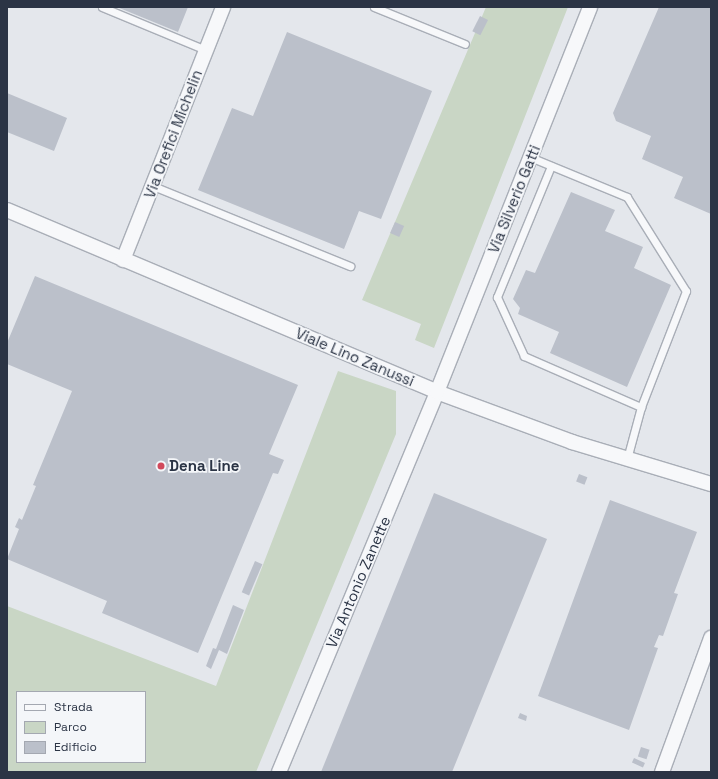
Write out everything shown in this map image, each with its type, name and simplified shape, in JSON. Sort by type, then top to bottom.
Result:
[{"type":"street","name":"Via Orefici Michelin","points":[[123,260],[222,7]]},
{"type":"street","name":"Via Silverio Gatti","points":[[437,392],[590,7]]},
{"type":"street","name":"Viale Lino Zanussi","points":[[7,210],[437,392],[572,442],[711,484]]},
{"type":"street","name":"Via Antonio Zanette","points":[[279,772],[437,392]]},
{"type":"street","points":[[662,772],[711,638]]},
{"type":"lane","points":[[102,7],[206,50]]},
{"type":"lane","points":[[374,7],[465,44]]},
{"type":"lane","points":[[530,157],[627,197],[686,291],[641,407],[626,459]]},
{"type":"lane","points":[[551,166],[496,297],[524,356],[641,407]]},
{"type":"lane","points":[[153,186],[350,266]]},
{"type":"green space","points":[[486,7],[568,7],[434,348],[415,340],[421,324],[362,300]]},
{"type":"green space","points":[[338,371],[396,391],[396,434],[256,772],[7,772],[7,606],[216,686]]},
{"type":"building","points":[[117,7],[188,7],[178,32]]},
{"type":"building","points":[[659,7],[711,7],[711,214],[674,198],[683,177],[642,159],[651,136],[616,121],[613,113]]},
{"type":"building","points":[[480,16],[488,20],[480,35],[472,31]]},
{"type":"building","points":[[287,32],[432,91],[381,219],[359,211],[344,249],[198,190],[232,108],[253,116]]},
{"type":"building","points":[[7,93],[67,118],[54,151],[7,132]]},
{"type":"building","points":[[571,192],[615,210],[605,231],[643,247],[634,268],[671,285],[627,387],[550,353],[559,332],[518,314],[520,308],[513,299],[526,270],[535,273]]},
{"type":"building","points":[[395,222],[404,226],[399,237],[390,233]]},
{"type":"building","name":"Dena Line","points":[[35,276],[298,385],[269,454],[284,460],[278,474],[273,473],[198,653],[102,613],[107,601],[7,559],[19,529],[15,527],[19,518],[22,520],[36,486],[33,485],[72,391],[7,364],[7,343]]},
{"type":"building","points":[[579,474],[587,477],[585,485],[576,481]]},
{"type":"building","points":[[434,493],[547,539],[452,772],[321,772]]},
{"type":"building","points":[[610,500],[697,532],[674,593],[678,594],[663,636],[659,635],[654,647],[658,648],[629,730],[538,696]]},
{"type":"building","points":[[255,561],[262,564],[249,595],[242,592]]},
{"type":"building","points":[[233,605],[244,610],[227,654],[219,650],[211,669],[206,666],[213,648],[216,649]]},
{"type":"building","points":[[520,713],[527,716],[526,721],[518,718]]},
{"type":"building","points":[[641,747],[650,750],[646,759],[638,757]]},
{"type":"building","points":[[634,758],[645,763],[643,767],[632,763]]},
{"type":"place","name":"Dena Line","points":[[161,466]]}]
